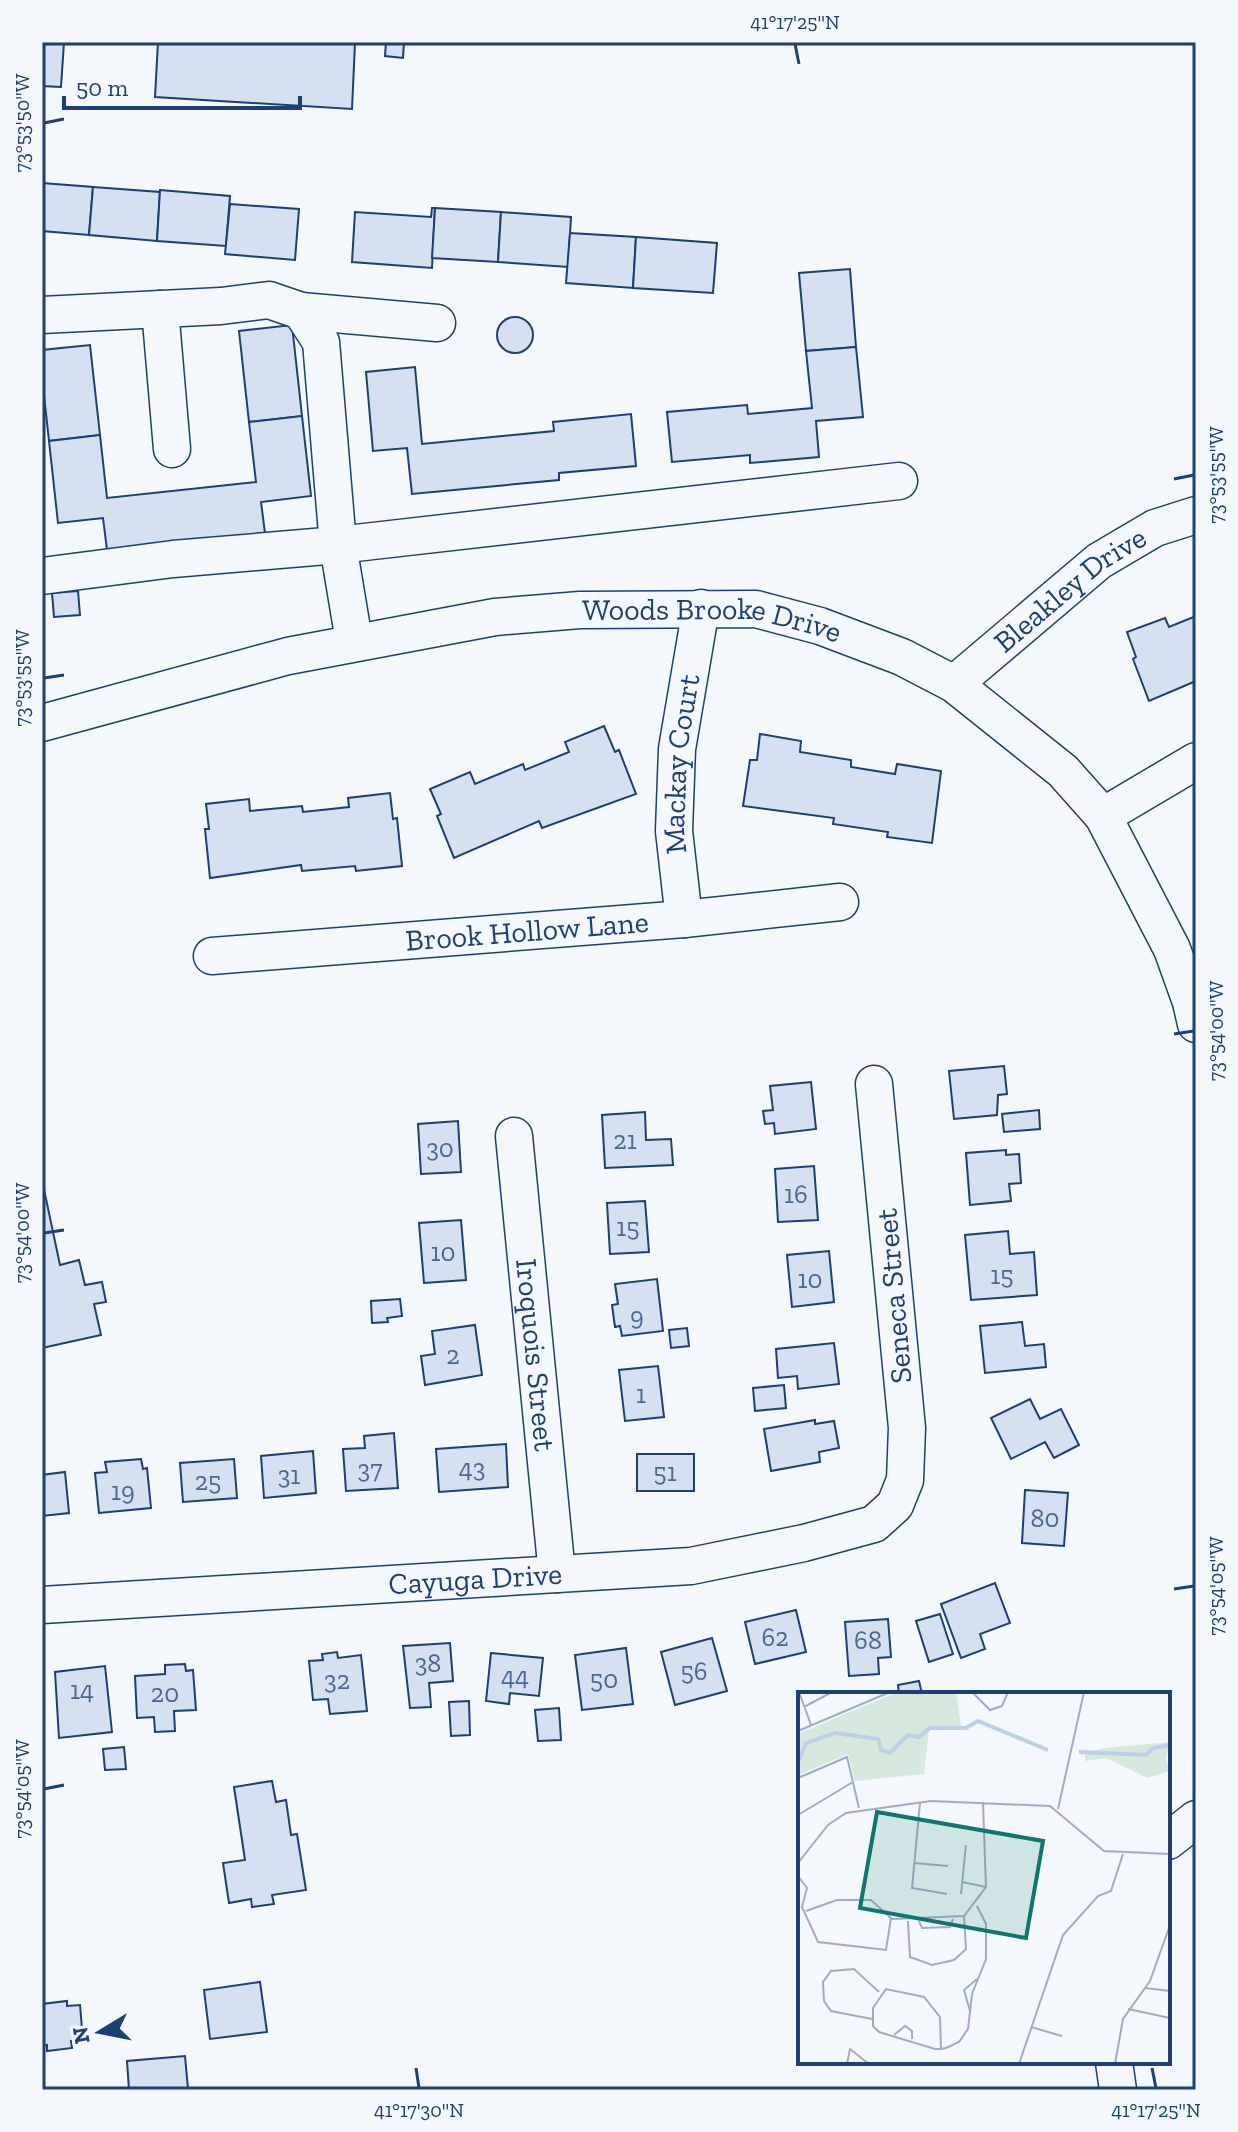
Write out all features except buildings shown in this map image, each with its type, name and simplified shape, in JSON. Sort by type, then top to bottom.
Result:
[{"type":"street","points":[[42,315],[221,306],[269,300],[301,311],[437,323]]},
{"type":"street","points":[[160,309],[172,449]]},
{"type":"street","points":[[301,311],[321,342],[338,545],[354,641]]},
{"type":"street","points":[[42,576],[173,559],[338,545],[899,481]]},
{"type":"street","name":"Bleakley Drive","points":[[954,684],[1099,561],[1155,528],[1196,515]]},
{"type":"street","name":"Mackay Court","points":[[684,919],[674,831],[677,749],[701,608]]},
{"type":"street","name":"Woods Brooke Drive","points":[[42,723],[288,656],[354,641],[495,617],[580,610],[756,609],[820,626],[902,657],[954,684],[1063,771],[1103,816],[1184,951],[1196,1024]]},
{"type":"street","points":[[1103,816],[1196,761]]},
{"type":"street","name":"Brook Hollow Lane","points":[[212,956],[684,919],[840,902]]},
{"type":"street","name":"Seneca Street","points":[[874,1084],[907,1428],[905,1480],[895,1505]]},
{"type":"street","name":"Iroquois Street","points":[[514,1136],[557,1574]]},
{"type":"street","name":"Cayuga Drive","points":[[42,1605],[691,1566],[861,1528],[874,1524],[895,1505]]},
{"type":"street","points":[[1170,1839],[1196,1819]]},
{"type":"street","points":[[1114,2064],[1118,2090]]}]
